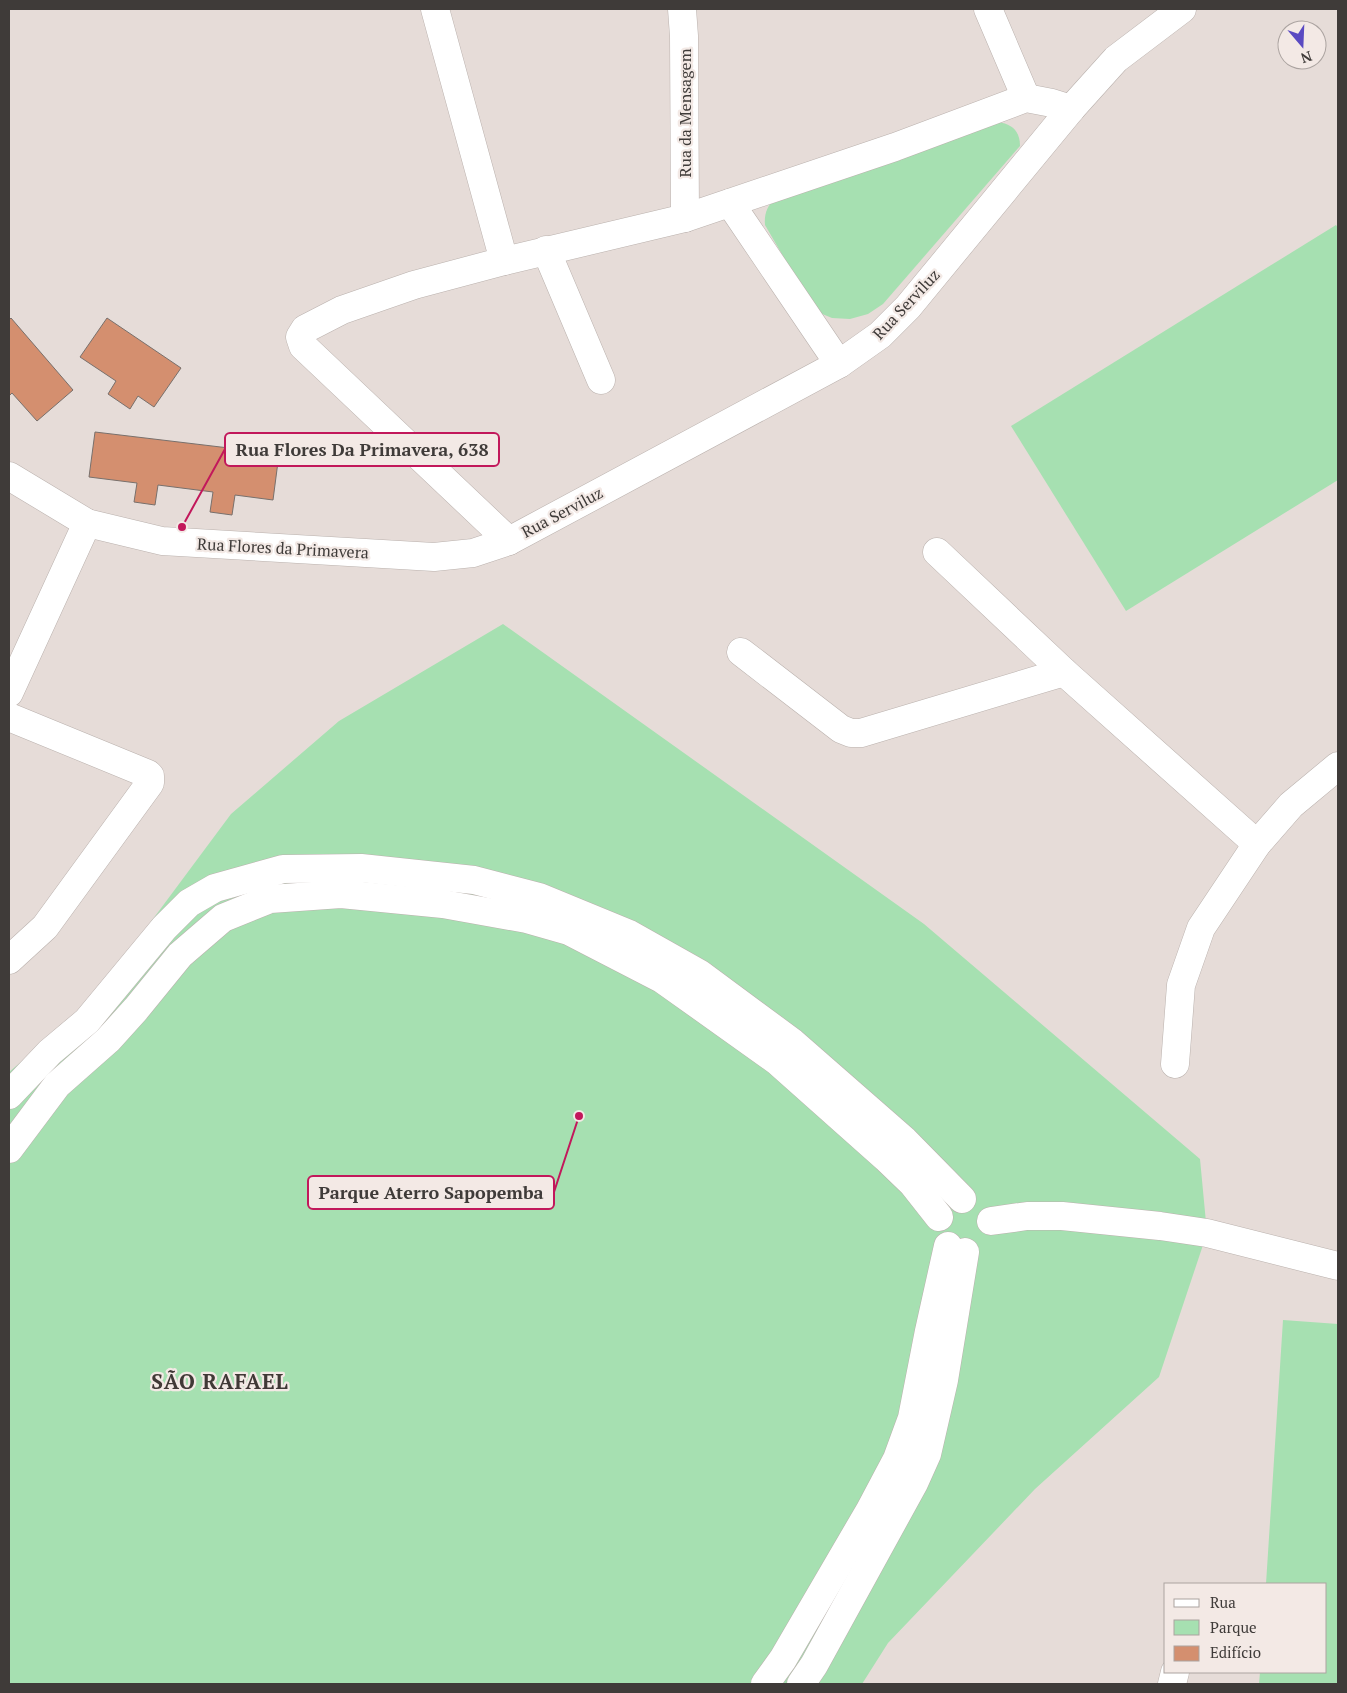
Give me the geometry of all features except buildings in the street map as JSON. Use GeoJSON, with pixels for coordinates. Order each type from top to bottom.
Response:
{"type":"FeatureCollection","features":[{"type":"Feature","properties":{"kind":"street"},"geometry":{"type":"LineString","coordinates":[[435,9],[504,261]]}},
{"type":"Feature","properties":{"kind":"street","name":"Rua da Mensagem"},"geometry":{"type":"LineString","coordinates":[[682,9],[684,36],[685,218]]}},
{"type":"Feature","properties":{"kind":"street"},"geometry":{"type":"LineString","coordinates":[[988,9],[1026,98]]}},
{"type":"Feature","properties":{"kind":"street","name":"Rua Serviluz"},"geometry":{"type":"LineString","coordinates":[[509,541],[839,364],[880,336],[908,306],[1071,109],[1116,59],[1182,9]]}},
{"type":"Feature","properties":{"kind":"street"},"geometry":{"type":"LineString","coordinates":[[509,541],[303,346],[300,337],[305,329],[342,310],[414,285],[546,250],[685,218],[894,147],[1026,98],[1071,109]]}},
{"type":"Feature","properties":{"kind":"street"},"geometry":{"type":"LineString","coordinates":[[730,203],[839,364]]}},
{"type":"Feature","properties":{"kind":"street"},"geometry":{"type":"LineString","coordinates":[[546,250],[601,380]]}},
{"type":"Feature","properties":{"kind":"street","name":"Rua Flores da Primavera"},"geometry":{"type":"LineString","coordinates":[[9,476],[86,523],[162,541],[434,557],[473,553],[509,541]]}},
{"type":"Feature","properties":{"kind":"street"},"geometry":{"type":"LineString","coordinates":[[9,694],[86,523]]}},
{"type":"Feature","properties":{"kind":"street"},"geometry":{"type":"LineString","coordinates":[[937,552],[1064,672],[1256,844]]}},
{"type":"Feature","properties":{"kind":"street"},"geometry":{"type":"LineString","coordinates":[[741,652],[841,729],[851,733],[861,733],[1064,672]]}},
{"type":"Feature","properties":{"kind":"street"},"geometry":{"type":"LineString","coordinates":[[9,717],[148,774],[151,780],[45,927],[9,960]]}},
{"type":"Feature","properties":{"kind":"street"},"geometry":{"type":"LineString","coordinates":[[1175,1064],[1181,985],[1201,928],[1256,844],[1291,806],[1338,766]]}},
{"type":"Feature","properties":{"kind":"street"},"geometry":{"type":"LineString","coordinates":[[9,1095],[50,1052],[87,1021],[164,928],[189,903],[215,888],[283,869],[360,868],[474,880],[539,897],[629,934],[700,974],[792,1042],[904,1140],[962,1199]]}},
{"type":"Feature","properties":{"kind":"street"},"geometry":{"type":"LineString","coordinates":[[9,1149],[57,1085],[108,1040],[180,955],[223,918],[270,899],[341,894],[443,904],[527,919],[570,931],[662,979],[777,1061],[886,1158],[913,1184],[940,1217]]}},
{"type":"Feature","properties":{"kind":"street"},"geometry":{"type":"LineString","coordinates":[[962,1199],[972,1199],[981,1204],[988,1211],[991,1221],[991,1232],[986,1243],[976,1250],[956,1249],[942,1238],[940,1233],[940,1217],[944,1208],[952,1202],[962,1199]]}},
{"type":"Feature","properties":{"kind":"street"},"geometry":{"type":"LineString","coordinates":[[991,1221],[1027,1216],[1062,1216],[1160,1226],[1207,1233],[1338,1266]]}},
{"type":"Feature","properties":{"kind":"street"},"geometry":{"type":"LineString","coordinates":[[765,1684],[783,1659],[851,1543],[897,1458],[912,1418],[929,1331],[956,1249]]}},
{"type":"Feature","properties":{"kind":"street"},"geometry":{"type":"LineString","coordinates":[[801,1684],[814,1665],[910,1492],[927,1454],[944,1380],[956,1249]]}},
{"type":"Feature","properties":{"kind":"green space"},"geometry":{"type":"Polygon","coordinates":[[[998,122],[1007,124],[1017,132],[1020,146],[883,304],[868,314],[850,319],[832,318],[815,311],[765,225],[767,210],[772,202],[775,199],[998,122]]]}},
{"type":"Feature","properties":{"kind":"green space"},"geometry":{"type":"Polygon","coordinates":[[[1336,225],[1338,228],[1338,480],[1126,611],[1011,426],[1336,225]]]}},
{"type":"Feature","properties":{"kind":"green space"},"geometry":{"type":"Polygon","coordinates":[[[503,624],[924,924],[1200,1159],[1207,1233],[1159,1377],[1035,1489],[888,1643],[862,1684],[9,1684],[9,1072],[89,1005],[231,814],[339,721],[503,624]]]}},
{"type":"Feature","properties":{"kind":"green space"},"geometry":{"type":"Polygon","coordinates":[[[1283,1320],[1338,1324],[1338,1684],[1259,1684],[1260,1673],[1327,1673],[1327,1583],[1266,1583],[1283,1320]]]}},
{"type":"Feature","properties":{"kind":"place","name":"Rua Flores Da Primavera, 638"},"geometry":{"type":"Point","coordinates":[182,527]}},
{"type":"Feature","properties":{"kind":"place","name":"Parque Aterro Sapopemba"},"geometry":{"type":"Point","coordinates":[579,1116]}},
{"type":"Feature","properties":{"kind":"district","name":"SÃO RAFAEL"},"geometry":{"type":"Point","coordinates":[220,1381]}}]}
